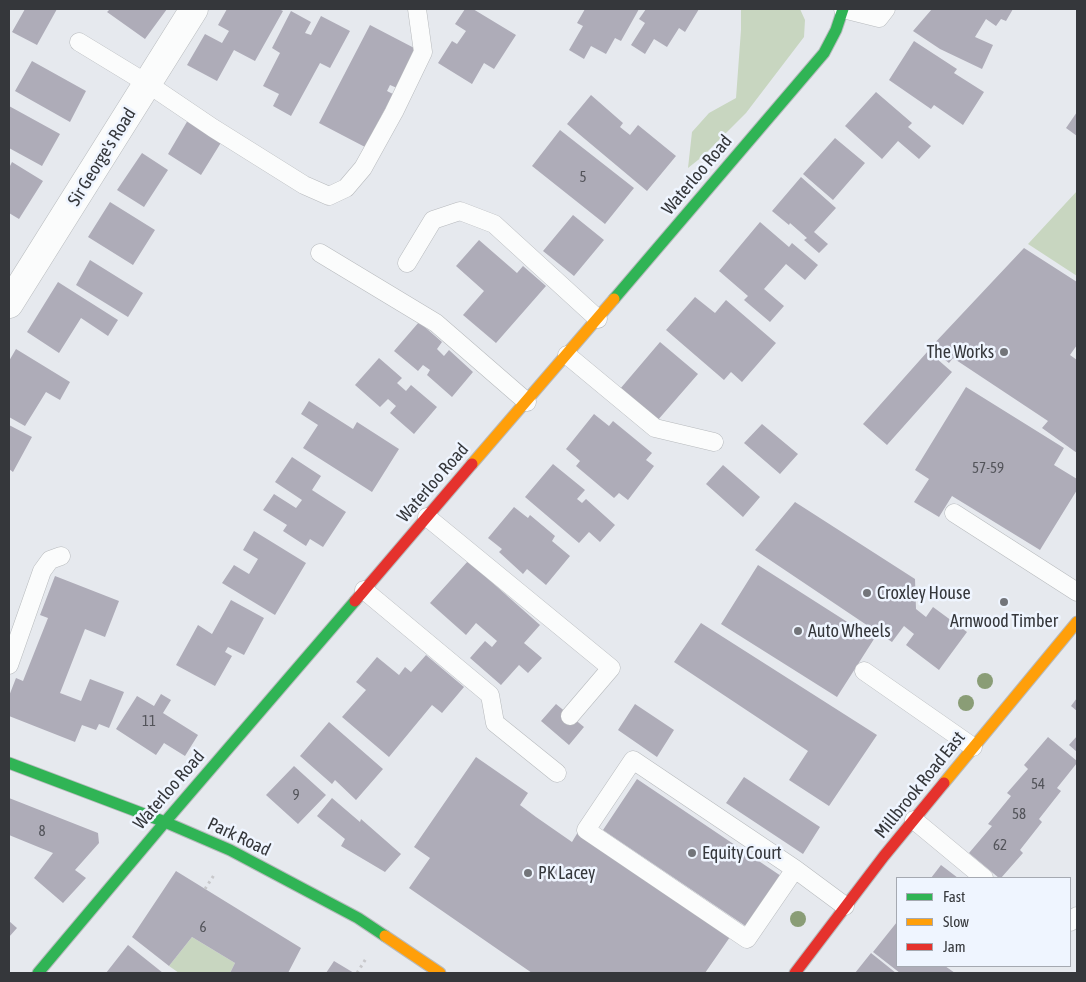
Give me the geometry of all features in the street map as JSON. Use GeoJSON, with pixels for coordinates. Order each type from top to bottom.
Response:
{"type":"FeatureCollection","features":[{"type":"Feature","properties":{"kind":"street","name":"Sir George's Road"},"geometry":{"type":"LineString","coordinates":[[9,304],[194,9]]}},
{"type":"Feature","properties":{"kind":"street","name":"Waterloo Road"},"geometry":{"type":"LineString","coordinates":[[38,973],[164,822],[527,402],[824,53],[836,30],[843,9]]}},
{"type":"Feature","properties":{"kind":"street","name":"Millbrook Road East"},"geometry":{"type":"LineString","coordinates":[[795,973],[845,906],[973,747],[1075,630]]}},
{"type":"Feature","properties":{"kind":"street","name":"Park Road"},"geometry":{"type":"LineString","coordinates":[[9,763],[164,822],[238,855],[358,918],[440,973]]}},
{"type":"Feature","properties":{"kind":"lane"},"geometry":{"type":"LineString","coordinates":[[79,42],[148,84],[304,185],[328,196],[346,188],[363,168],[394,112],[423,52],[417,9]]}},
{"type":"Feature","properties":{"kind":"lane"},"geometry":{"type":"LineString","coordinates":[[843,9],[879,18],[886,9]]}},
{"type":"Feature","properties":{"kind":"lane"},"geometry":{"type":"LineString","coordinates":[[407,263],[433,220],[460,211],[494,224],[598,319]]}},
{"type":"Feature","properties":{"kind":"lane"},"geometry":{"type":"LineString","coordinates":[[320,253],[436,323],[527,402]]}},
{"type":"Feature","properties":{"kind":"lane"},"geometry":{"type":"LineString","coordinates":[[567,355],[655,428],[714,442]]}},
{"type":"Feature","properties":{"kind":"lane"},"geometry":{"type":"LineString","coordinates":[[954,513],[1077,592]]}},
{"type":"Feature","properties":{"kind":"lane"},"geometry":{"type":"LineString","coordinates":[[427,517],[610,668],[570,716]]}},
{"type":"Feature","properties":{"kind":"lane"},"geometry":{"type":"LineString","coordinates":[[9,664],[42,571],[50,560],[61,556]]}},
{"type":"Feature","properties":{"kind":"lane"},"geometry":{"type":"LineString","coordinates":[[364,590],[490,695],[495,723],[557,773]]}},
{"type":"Feature","properties":{"kind":"lane"},"geometry":{"type":"LineString","coordinates":[[864,671],[973,747]]}},
{"type":"Feature","properties":{"kind":"lane"},"geometry":{"type":"LineString","coordinates":[[795,869],[747,939],[586,830],[633,760],[795,869],[845,906]]}},
{"type":"Feature","properties":{"kind":"lane"},"geometry":{"type":"LineString","coordinates":[[914,820],[983,877]]}},
{"type":"Feature","properties":{"kind":"green space"},"geometry":{"type":"Polygon","coordinates":[[[741,9],[800,9],[805,20],[804,37],[746,113],[703,156],[688,168],[692,132],[709,113],[736,98],[741,9]]]}},
{"type":"Feature","properties":{"kind":"green space"},"geometry":{"type":"Polygon","coordinates":[[[1077,191],[1077,276],[1028,244],[1077,191]]]}},
{"type":"Feature","properties":{"kind":"green space"},"geometry":{"type":"Polygon","coordinates":[[[192,937],[235,963],[230,973],[179,973],[169,966],[192,937]]]}},
{"type":"Feature","properties":{"kind":"building"},"geometry":{"type":"Polygon","coordinates":[[[25,9],[57,9],[37,45],[12,32],[25,9]]]}},
{"type":"Feature","properties":{"kind":"building"},"geometry":{"type":"Polygon","coordinates":[[[110,9],[167,9],[145,39],[107,12],[110,9]]]}},
{"type":"Feature","properties":{"kind":"building"},"geometry":{"type":"Polygon","coordinates":[[[227,9],[279,9],[283,11],[255,61],[234,50],[217,81],[187,65],[205,34],[222,43],[229,31],[218,25],[227,9]]]}},
{"type":"Feature","properties":{"kind":"building"},"geometry":{"type":"Polygon","coordinates":[[[465,9],[473,9],[516,35],[494,69],[484,63],[472,84],[438,63],[452,41],[457,44],[466,31],[455,24],[465,9]]]}},
{"type":"Feature","properties":{"kind":"building"},"geometry":{"type":"Polygon","coordinates":[[[585,9],[639,9],[621,41],[615,38],[606,54],[591,46],[584,59],[569,50],[583,26],[577,23],[585,9]]]}},
{"type":"Feature","properties":{"kind":"building"},"geometry":{"type":"Polygon","coordinates":[[[646,9],[699,9],[685,32],[679,28],[667,47],[654,39],[645,54],[631,45],[645,23],[639,19],[646,9]]]}},
{"type":"Feature","properties":{"kind":"building"},"geometry":{"type":"Polygon","coordinates":[[[932,9],[1013,9],[1006,21],[1001,19],[996,26],[986,19],[975,37],[993,45],[982,69],[940,49],[913,31],[932,9]]]}},
{"type":"Feature","properties":{"kind":"building"},"geometry":{"type":"Polygon","coordinates":[[[291,11],[311,22],[305,33],[311,35],[321,16],[350,31],[330,68],[320,63],[291,116],[273,106],[279,94],[263,86],[280,53],[272,48],[291,11]]]}},
{"type":"Feature","properties":{"kind":"building"},"geometry":{"type":"Polygon","coordinates":[[[370,25],[418,50],[397,88],[390,85],[387,91],[393,94],[365,147],[319,123],[370,25]]]}},
{"type":"Feature","properties":{"kind":"building"},"geometry":{"type":"Polygon","coordinates":[[[914,41],[957,69],[954,73],[984,92],[963,125],[934,105],[931,109],[889,80],[914,41]]]}},
{"type":"Feature","properties":{"kind":"building"},"geometry":{"type":"Polygon","coordinates":[[[32,61],[86,91],[70,122],[15,91],[32,61]]]}},
{"type":"Feature","properties":{"kind":"building"},"geometry":{"type":"Polygon","coordinates":[[[876,92],[912,123],[908,127],[931,146],[919,159],[898,141],[882,159],[845,126],[876,92]]]}},
{"type":"Feature","properties":{"kind":"building"},"geometry":{"type":"Polygon","coordinates":[[[591,95],[623,123],[620,127],[630,135],[638,125],[676,156],[647,191],[567,124],[591,95]]]}},
{"type":"Feature","properties":{"kind":"building"},"geometry":{"type":"Polygon","coordinates":[[[9,106],[60,134],[42,166],[9,148],[9,106]]]}},
{"type":"Feature","properties":{"kind":"building"},"geometry":{"type":"Polygon","coordinates":[[[1077,112],[1077,136],[1066,128],[1077,112]]]}},
{"type":"Feature","properties":{"kind":"building"},"geometry":{"type":"Polygon","coordinates":[[[188,120],[222,141],[201,175],[168,154],[188,120]]]}},
{"type":"Feature","properties":{"kind":"building"},"geometry":{"type":"Polygon","coordinates":[[[560,130],[634,188],[605,224],[532,166],[560,130]]]}},
{"type":"Feature","properties":{"kind":"building"},"geometry":{"type":"Polygon","coordinates":[[[835,138],[865,163],[833,200],[803,174],[835,138]]]}},
{"type":"Feature","properties":{"kind":"building"},"geometry":{"type":"Polygon","coordinates":[[[142,153],[168,170],[144,207],[117,190],[142,153]]]}},
{"type":"Feature","properties":{"kind":"building"},"geometry":{"type":"Polygon","coordinates":[[[12,162],[43,181],[19,219],[9,213],[9,168],[12,162]]]}},
{"type":"Feature","properties":{"kind":"building"},"geometry":{"type":"Polygon","coordinates":[[[801,177],[836,208],[814,232],[828,244],[819,253],[804,240],[807,238],[772,211],[801,177]]]}},
{"type":"Feature","properties":{"kind":"building"},"geometry":{"type":"Polygon","coordinates":[[[110,202],[155,230],[133,265],[88,237],[110,202]]]}},
{"type":"Feature","properties":{"kind":"building"},"geometry":{"type":"Polygon","coordinates":[[[573,215],[604,240],[574,276],[543,251],[573,215]]]}},
{"type":"Feature","properties":{"kind":"building"},"geometry":{"type":"Polygon","coordinates":[[[760,222],[789,247],[792,243],[818,265],[805,280],[786,264],[764,289],[784,306],[770,322],[744,300],[748,296],[719,271],[760,222]]]}},
{"type":"Feature","properties":{"kind":"building"},"geometry":{"type":"Polygon","coordinates":[[[479,240],[517,273],[523,266],[546,286],[496,343],[463,315],[484,291],[456,266],[479,240]]]}},
{"type":"Feature","properties":{"kind":"building","name":"The Works"},"geometry":{"type":"Polygon","coordinates":[[[1024,248],[1077,282],[1077,345],[1070,355],[1077,360],[1077,453],[1042,428],[1048,421],[953,358],[949,363],[930,348],[1024,248]]]}},
{"type":"Feature","properties":{"kind":"building"},"geometry":{"type":"Polygon","coordinates":[[[90,260],[143,293],[128,317],[76,285],[90,260]]]}},
{"type":"Feature","properties":{"kind":"building"},"geometry":{"type":"Polygon","coordinates":[[[58,282],[118,320],[108,336],[81,318],[59,353],[27,332],[58,282]]]}},
{"type":"Feature","properties":{"kind":"building"},"geometry":{"type":"Polygon","coordinates":[[[695,297],[715,313],[726,300],[776,343],[742,382],[731,372],[724,380],[666,330],[695,297]]]}},
{"type":"Feature","properties":{"kind":"building"},"geometry":{"type":"Polygon","coordinates":[[[419,322],[442,342],[437,349],[444,356],[449,350],[473,372],[452,397],[427,375],[430,370],[423,365],[418,371],[394,351],[419,322]]]}},
{"type":"Feature","properties":{"kind":"building"},"geometry":{"type":"Polygon","coordinates":[[[660,342],[698,374],[657,421],[620,389],[660,342]]]}},
{"type":"Feature","properties":{"kind":"building"},"geometry":{"type":"Polygon","coordinates":[[[16,349],[70,382],[60,400],[46,392],[25,426],[9,417],[9,361],[16,349]]]}},
{"type":"Feature","properties":{"kind":"building"},"geometry":{"type":"Polygon","coordinates":[[[928,351],[952,372],[887,445],[863,424],[928,351]]]}},
{"type":"Feature","properties":{"kind":"building"},"geometry":{"type":"Polygon","coordinates":[[[379,358],[402,378],[397,383],[406,391],[411,385],[437,407],[414,434],[390,413],[396,406],[388,399],[380,407],[355,385],[379,358]]]}},
{"type":"Feature","properties":{"kind":"building"},"geometry":{"type":"Polygon","coordinates":[[[966,387],[1064,448],[1054,465],[1077,479],[1077,490],[1040,550],[952,496],[939,517],[914,502],[929,479],[915,470],[966,387]]]}},
{"type":"Feature","properties":{"kind":"building"},"geometry":{"type":"Polygon","coordinates":[[[309,401],[353,429],[357,422],[399,449],[372,492],[303,448],[318,425],[301,414],[309,401]]]}},
{"type":"Feature","properties":{"kind":"building"},"geometry":{"type":"Polygon","coordinates":[[[594,414],[609,426],[613,421],[652,453],[646,460],[654,466],[628,500],[619,493],[614,498],[576,466],[580,461],[566,449],[594,414]]]}},
{"type":"Feature","properties":{"kind":"building"},"geometry":{"type":"Polygon","coordinates":[[[762,424],[798,454],[780,474],[744,443],[762,424]]]}},
{"type":"Feature","properties":{"kind":"building"},"geometry":{"type":"Polygon","coordinates":[[[9,425],[32,437],[13,472],[9,469],[9,425]]]}},
{"type":"Feature","properties":{"kind":"building"},"geometry":{"type":"Polygon","coordinates":[[[292,457],[321,476],[312,490],[346,512],[323,547],[310,539],[306,546],[283,531],[287,525],[263,510],[274,494],[296,508],[302,500],[275,482],[292,457]]]}},
{"type":"Feature","properties":{"kind":"building"},"geometry":{"type":"Polygon","coordinates":[[[553,464],[585,490],[577,499],[582,503],[586,499],[615,525],[600,542],[589,532],[579,543],[525,497],[553,464]]]}},
{"type":"Feature","properties":{"kind":"building"},"geometry":{"type":"Polygon","coordinates":[[[723,465],[760,497],[743,517],[706,484],[723,465]]]}},
{"type":"Feature","properties":{"kind":"building","name":"Croxley House"},"geometry":{"type":"Polygon","coordinates":[[[795,502],[915,579],[916,609],[926,617],[933,607],[967,632],[939,670],[906,645],[914,634],[904,626],[892,642],[755,550],[795,502]]]}},
{"type":"Feature","properties":{"kind":"building"},"geometry":{"type":"Polygon","coordinates":[[[514,507],[528,518],[530,515],[555,536],[552,541],[570,556],[546,585],[527,569],[523,574],[499,552],[502,549],[488,538],[514,507]]]}},
{"type":"Feature","properties":{"kind":"building"},"geometry":{"type":"Polygon","coordinates":[[[254,531],[306,563],[275,615],[222,583],[234,565],[249,574],[258,559],[243,550],[254,531]]]}},
{"type":"Feature","properties":{"kind":"building"},"geometry":{"type":"Polygon","coordinates":[[[468,561],[540,625],[524,643],[542,658],[528,673],[519,665],[501,685],[470,658],[485,641],[492,647],[497,641],[476,623],[466,635],[430,603],[468,561]]]}},
{"type":"Feature","properties":{"kind":"building","name":"Auto Wheels"},"geometry":{"type":"Polygon","coordinates":[[[758,565],[874,639],[837,697],[721,624],[758,565]]]}},
{"type":"Feature","properties":{"kind":"building"},"geometry":{"type":"Polygon","coordinates":[[[55,576],[119,601],[105,637],[85,629],[60,693],[81,701],[90,679],[124,692],[109,728],[99,724],[96,730],[82,725],[75,742],[9,716],[9,696],[16,678],[23,681],[48,618],[40,615],[55,576]]]}},
{"type":"Feature","properties":{"kind":"building"},"geometry":{"type":"Polygon","coordinates":[[[231,600],[264,618],[244,655],[228,647],[225,652],[232,656],[215,686],[176,665],[198,625],[212,634],[231,600]]]}},
{"type":"Feature","properties":{"kind":"building"},"geometry":{"type":"Polygon","coordinates":[[[701,623],[877,735],[829,806],[789,780],[808,751],[674,662],[701,623]]]}},
{"type":"Feature","properties":{"kind":"building"},"geometry":{"type":"Polygon","coordinates":[[[426,655],[464,687],[442,713],[432,705],[389,757],[342,717],[366,690],[356,682],[377,657],[399,675],[405,667],[411,672],[426,655]]]}},
{"type":"Feature","properties":{"kind":"building"},"geometry":{"type":"Polygon","coordinates":[[[161,694],[171,700],[163,713],[198,735],[185,756],[164,743],[156,755],[116,729],[137,696],[154,706],[161,694]]]}},
{"type":"Feature","properties":{"kind":"building"},"geometry":{"type":"Polygon","coordinates":[[[1077,698],[1077,711],[1071,706],[1077,698]]]}},
{"type":"Feature","properties":{"kind":"building"},"geometry":{"type":"Polygon","coordinates":[[[556,704],[584,727],[569,745],[541,721],[556,704]]]}},
{"type":"Feature","properties":{"kind":"building"},"geometry":{"type":"Polygon","coordinates":[[[635,704],[674,730],[657,757],[618,730],[635,704]]]}},
{"type":"Feature","properties":{"kind":"building"},"geometry":{"type":"Polygon","coordinates":[[[329,722],[383,769],[356,800],[335,780],[332,784],[300,756],[329,722]]]}},
{"type":"Feature","properties":{"kind":"building"},"geometry":{"type":"Polygon","coordinates":[[[1077,736],[1077,752],[1069,745],[1077,736]]]}},
{"type":"Feature","properties":{"kind":"building"},"geometry":{"type":"Polygon","coordinates":[[[1048,737],[1077,761],[1057,788],[1061,791],[1039,819],[1042,822],[1020,850],[1023,853],[1002,877],[998,877],[969,853],[992,826],[988,824],[1011,796],[1007,793],[1028,769],[1024,765],[1048,737]]]}},
{"type":"Feature","properties":{"kind":"building","name":"PK Lacey"},"geometry":{"type":"Polygon","coordinates":[[[476,757],[528,793],[520,805],[536,817],[572,842],[578,832],[730,937],[705,973],[532,973],[409,888],[430,858],[414,847],[476,757]]]}},
{"type":"Feature","properties":{"kind":"building"},"geometry":{"type":"Polygon","coordinates":[[[294,766],[326,795],[298,824],[266,795],[294,766]]]}},
{"type":"Feature","properties":{"kind":"building"},"geometry":{"type":"Polygon","coordinates":[[[744,777],[820,827],[803,854],[726,803],[744,777]]]}},
{"type":"Feature","properties":{"kind":"building","name":"Equity Court"},"geometry":{"type":"Polygon","coordinates":[[[637,779],[781,876],[747,927],[603,830],[637,779]]]}},
{"type":"Feature","properties":{"kind":"building"},"geometry":{"type":"Polygon","coordinates":[[[9,798],[98,833],[99,843],[75,870],[86,878],[63,903],[34,878],[53,853],[9,835],[9,798]]]}},
{"type":"Feature","properties":{"kind":"building"},"geometry":{"type":"Polygon","coordinates":[[[332,798],[360,822],[361,819],[401,854],[385,872],[341,846],[345,839],[317,816],[332,798]]]}},
{"type":"Feature","properties":{"kind":"building"},"geometry":{"type":"Polygon","coordinates":[[[941,865],[957,877],[932,877],[941,865]]]}},
{"type":"Feature","properties":{"kind":"building"},"geometry":{"type":"Polygon","coordinates":[[[176,871],[301,948],[288,973],[230,973],[235,963],[192,937],[169,966],[132,937],[176,871]]]}},
{"type":"Feature","properties":{"kind":"building"},"geometry":{"type":"Polygon","coordinates":[[[9,921],[17,928],[9,937],[9,921]]]}},
{"type":"Feature","properties":{"kind":"building"},"geometry":{"type":"Polygon","coordinates":[[[896,923],[896,967],[946,967],[955,973],[900,973],[873,952],[896,923]]]}},
{"type":"Feature","properties":{"kind":"building"},"geometry":{"type":"Polygon","coordinates":[[[128,945],[163,973],[106,973],[128,945]]]}},
{"type":"Feature","properties":{"kind":"building"},"geometry":{"type":"Polygon","coordinates":[[[871,953],[896,973],[855,973],[871,953]]]}},
{"type":"Feature","properties":{"kind":"building"},"geometry":{"type":"Polygon","coordinates":[[[334,961],[354,973],[326,973],[334,961]]]}},
{"type":"Feature","properties":{"kind":"traffic: fast"},"geometry":{"type":"LineString","coordinates":[[614,299],[824,53],[836,30],[843,9]]}},
{"type":"Feature","properties":{"kind":"traffic: fast"},"geometry":{"type":"LineString","coordinates":[[38,973],[355,601]]}},
{"type":"Feature","properties":{"kind":"traffic: fast"},"geometry":{"type":"LineString","coordinates":[[9,763],[165,822],[230,850],[358,918],[385,936]]}},
{"type":"Feature","properties":{"kind":"traffic: slow"},"geometry":{"type":"LineString","coordinates":[[472,464],[614,299]]}},
{"type":"Feature","properties":{"kind":"traffic: slow"},"geometry":{"type":"LineString","coordinates":[[944,783],[1077,622]]}},
{"type":"Feature","properties":{"kind":"traffic: slow"},"geometry":{"type":"LineString","coordinates":[[385,936],[440,973]]}},
{"type":"Feature","properties":{"kind":"traffic: jam"},"geometry":{"type":"LineString","coordinates":[[355,601],[472,464]]}},
{"type":"Feature","properties":{"kind":"traffic: jam"},"geometry":{"type":"LineString","coordinates":[[795,973],[884,856],[944,783]]}},
{"type":"Feature","properties":{"kind":"place","name":"The Works"},"geometry":{"type":"Point","coordinates":[1004,352]}},
{"type":"Feature","properties":{"kind":"place","name":"Croxley House"},"geometry":{"type":"Point","coordinates":[867,593]}},
{"type":"Feature","properties":{"kind":"place","name":"Arnwood Timber"},"geometry":{"type":"Point","coordinates":[1004,602]}},
{"type":"Feature","properties":{"kind":"place","name":"Auto Wheels"},"geometry":{"type":"Point","coordinates":[798,631]}},
{"type":"Feature","properties":{"kind":"place","name":"Equity Court"},"geometry":{"type":"Point","coordinates":[692,853]}},
{"type":"Feature","properties":{"kind":"place","name":"PK Lacey"},"geometry":{"type":"Point","coordinates":[528,873]}}]}
